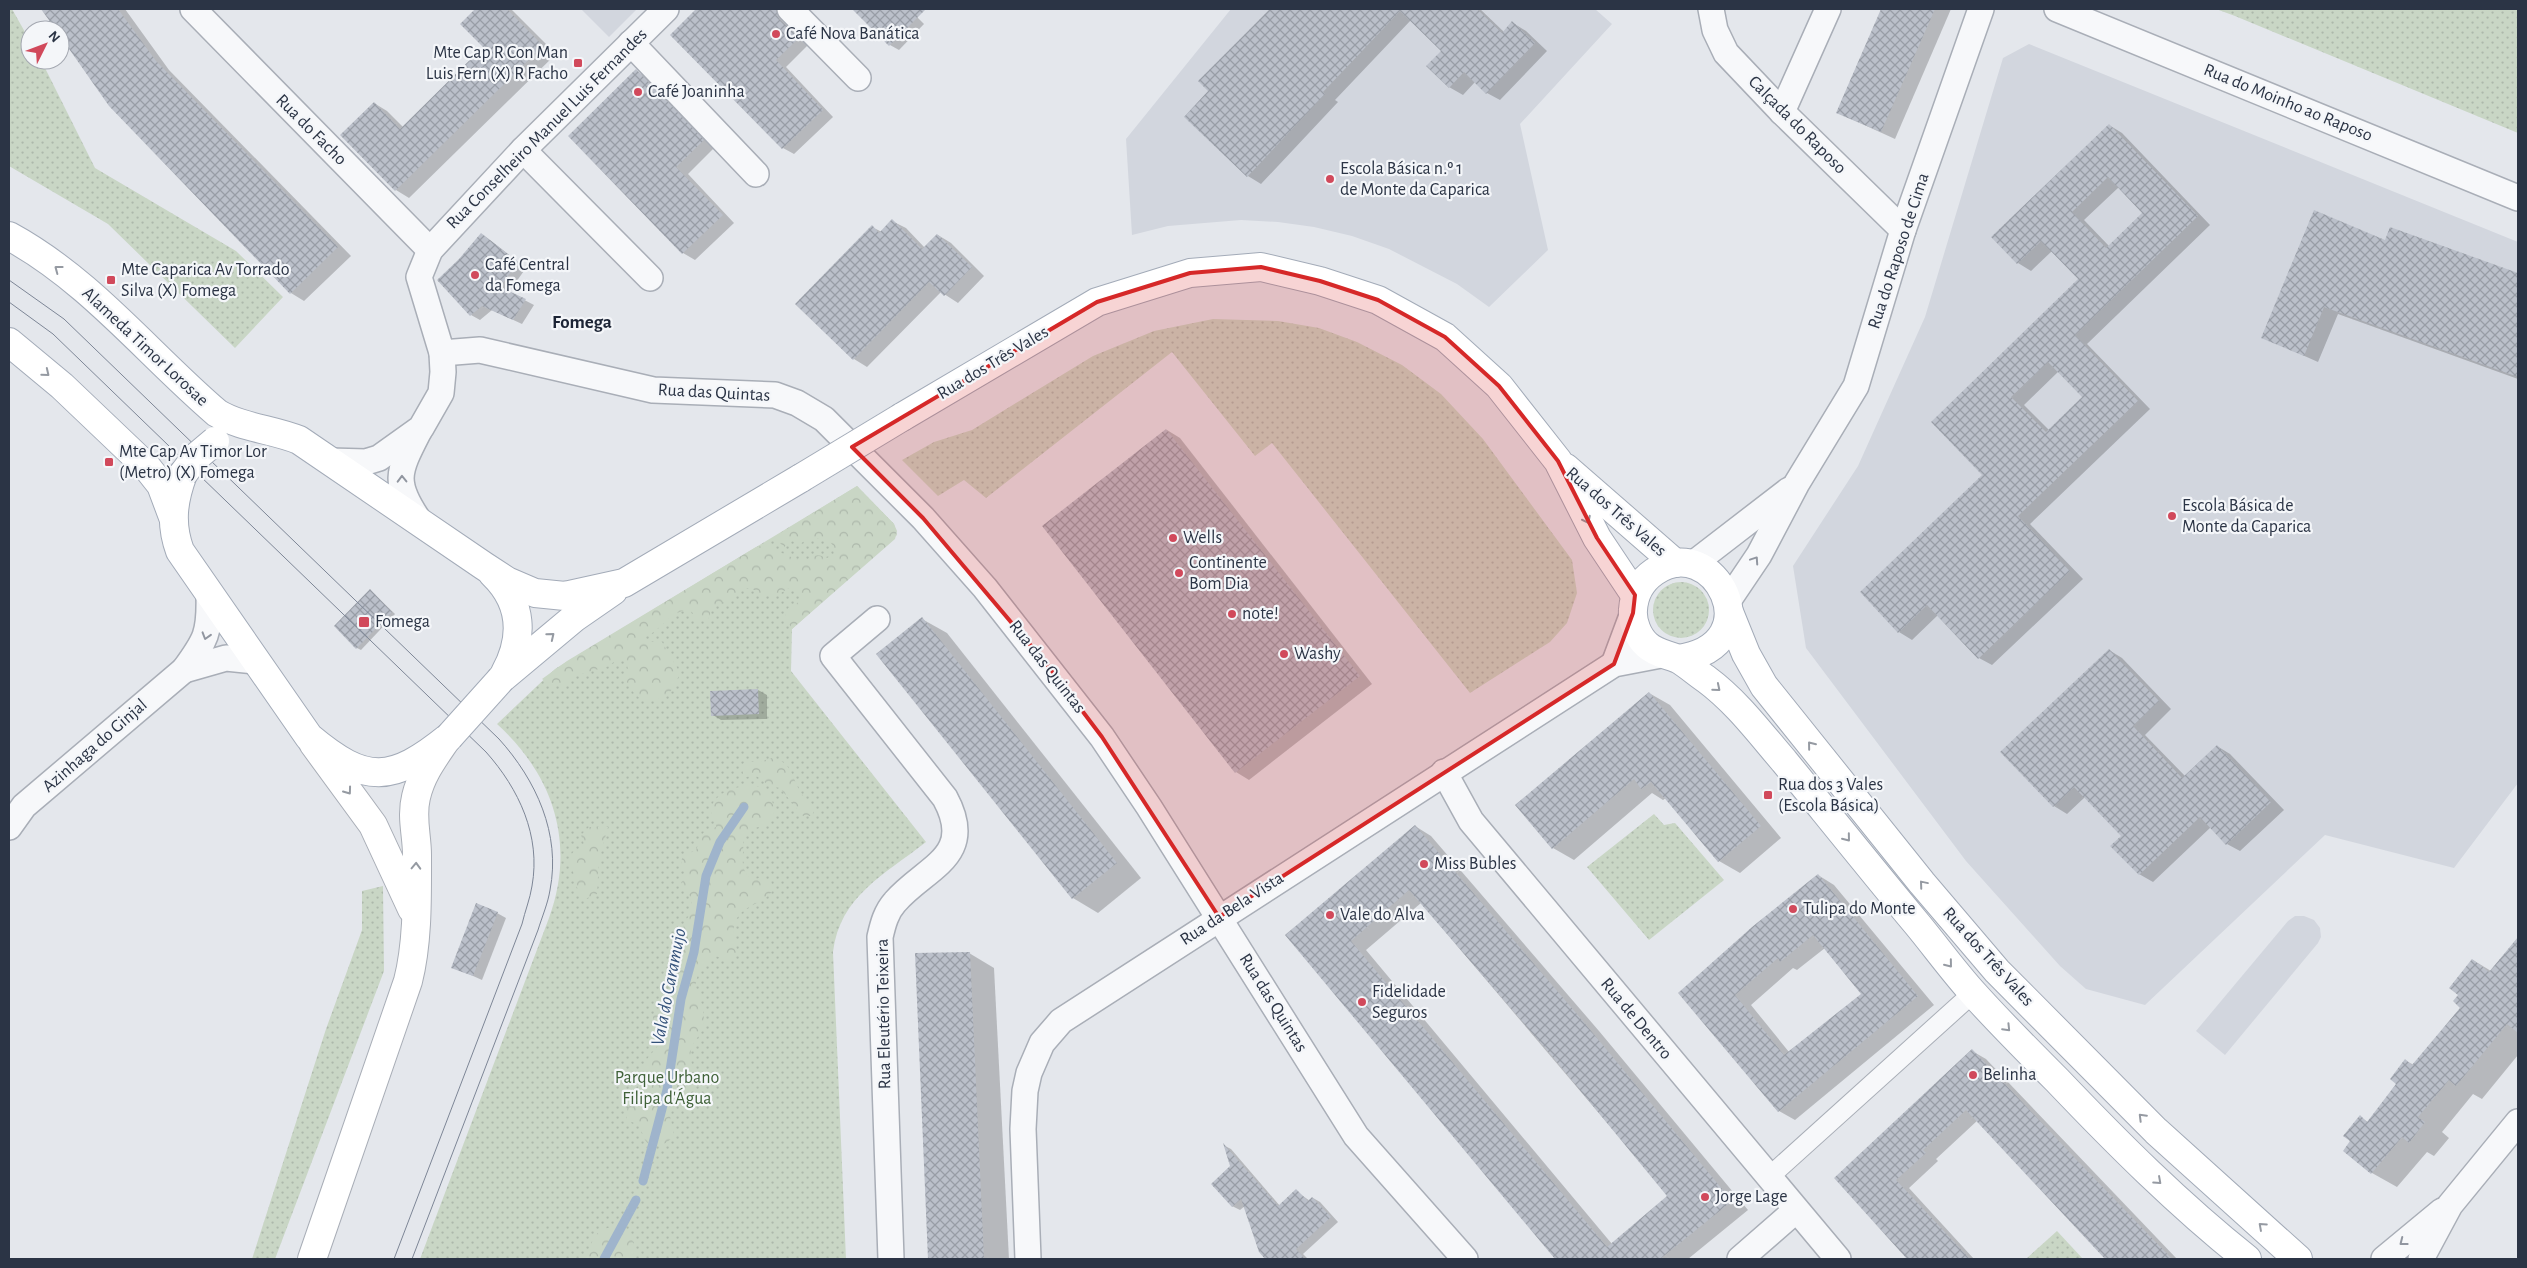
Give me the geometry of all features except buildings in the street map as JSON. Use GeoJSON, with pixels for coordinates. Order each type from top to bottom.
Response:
{"type":"FeatureCollection","features":[{"type":"Feature","properties":{"kind":"main road","name":"Alameda Timor Lorosae"},"geometry":{"type":"LineString","coordinates":[[9,236],[58,269],[119,319],[217,413],[232,422],[279,432],[299,440],[330,461]]}},
{"type":"Feature","properties":{"kind":"main road","name":"Rua dos Três Vales"},"geometry":{"type":"LineString","coordinates":[[330,461],[507,581],[535,593],[565,596],[624,583],[1097,302],[1190,273],[1261,267],[1320,280],[1378,300],[1445,337],[1499,386],[1558,461],[1597,538],[1634,604],[1637,630],[1646,645],[1670,657],[1737,705],[1973,993],[2126,1152],[2247,1259]]}},
{"type":"Feature","properties":{"kind":"main road"},"geometry":{"type":"LineString","coordinates":[[9,342],[62,386],[146,466],[161,485],[173,518]]}},
{"type":"Feature","properties":{"kind":"main road"},"geometry":{"type":"LineString","coordinates":[[262,429],[234,434],[215,441],[196,457],[183,474],[176,494],[173,518],[175,537],[180,551],[209,596],[373,825],[415,914]]}},
{"type":"Feature","properties":{"kind":"main road","name":"Rua dos Três Vales"},"geometry":{"type":"LineString","coordinates":[[1558,461],[1684,564],[1708,572],[1721,584],[1746,654],[1764,686],[1922,883],[1997,971],[2156,1131],[2298,1259]]}},
{"type":"Feature","properties":{"kind":"main road","name":"Rua dos Três Vales"},"geometry":{"type":"LineString","coordinates":[[1634,604],[1644,580],[1658,569],[1684,564]]}},
{"type":"Feature","properties":{"kind":"main road"},"geometry":{"type":"LineString","coordinates":[[484,566],[500,581],[512,599],[517,614],[518,635],[514,657],[501,680]]}},
{"type":"Feature","properties":{"kind":"main road"},"geometry":{"type":"LineString","coordinates":[[312,1259],[414,959],[417,854],[413,813],[415,798],[428,765],[449,737],[501,680],[574,618],[624,583]]}},
{"type":"Feature","properties":{"kind":"main road"},"geometry":{"type":"LineString","coordinates":[[1670,657],[1697,657],[1714,647],[1725,631],[1728,606]]}},
{"type":"Feature","properties":{"kind":"main road"},"geometry":{"type":"LineString","coordinates":[[309,737],[334,758],[352,768],[367,772],[386,772],[408,766],[449,737]]}},
{"type":"Feature","properties":{"kind":"street","name":"Rua Conselheiro Manuel Luis Fernandes"},"geometry":{"type":"LineString","coordinates":[[430,250],[523,150],[666,9]]}},
{"type":"Feature","properties":{"kind":"street"},"geometry":{"type":"LineString","coordinates":[[790,9],[858,78]]}},
{"type":"Feature","properties":{"kind":"street","name":"Calçada do Raposo"},"geometry":{"type":"LineString","coordinates":[[1711,9],[1715,30],[1726,53],[1782,112],[1903,230]]}},
{"type":"Feature","properties":{"kind":"street"},"geometry":{"type":"LineString","coordinates":[[1782,112],[1828,9]]}},
{"type":"Feature","properties":{"kind":"street","name":"Rua do Raposo de Cima"},"geometry":{"type":"LineString","coordinates":[[1728,606],[1759,555],[1797,483],[1856,386],[1903,230],[1981,9]]}},
{"type":"Feature","properties":{"kind":"street","name":"Rua do Moinho ao Raposo"},"geometry":{"type":"LineString","coordinates":[[2057,9],[2518,198]]}},
{"type":"Feature","properties":{"kind":"street","name":"Rua do Facho"},"geometry":{"type":"LineString","coordinates":[[197,10],[430,250]]}},
{"type":"Feature","properties":{"kind":"street"},"geometry":{"type":"LineString","coordinates":[[631,44],[756,174]]}},
{"type":"Feature","properties":{"kind":"street"},"geometry":{"type":"LineString","coordinates":[[523,150],[650,278]]}},
{"type":"Feature","properties":{"kind":"street"},"geometry":{"type":"LineString","coordinates":[[420,522],[404,500],[400,481],[402,466],[420,428],[441,394],[442,352],[419,277],[430,250]]}},
{"type":"Feature","properties":{"kind":"street","name":"Rua das Quintas"},"geometry":{"type":"LineString","coordinates":[[442,352],[480,350],[653,390],[775,396],[797,403],[824,419],[923,518],[1043,660],[1102,737],[1219,917],[1356,1136],[1465,1259]]}},
{"type":"Feature","properties":{"kind":"street"},"geometry":{"type":"LineString","coordinates":[[330,461],[366,462],[379,458],[420,428]]}},
{"type":"Feature","properties":{"kind":"street","name":"Rua do Raposo de Cima"},"geometry":{"type":"LineString","coordinates":[[1684,564],[1741,529],[1797,483]]}},
{"type":"Feature","properties":{"kind":"street","name":"Azinhaga do Ginjal"},"geometry":{"type":"LineString","coordinates":[[9,827],[24,806],[184,670],[204,643],[210,622],[209,596]]}},
{"type":"Feature","properties":{"kind":"street"},"geometry":{"type":"LineString","coordinates":[[1614,664],[1634,604]]}},
{"type":"Feature","properties":{"kind":"street","name":"Rua Eleutério Teixeira"},"geometry":{"type":"LineString","coordinates":[[877,619],[833,656],[945,798],[954,814],[954,833],[950,850],[939,866],[912,886],[892,906],[883,922],[880,937],[891,1259]]}},
{"type":"Feature","properties":{"kind":"street","name":"Rua da Bela Vista"},"geometry":{"type":"LineString","coordinates":[[1028,1259],[1024,1128],[1025,1091],[1029,1073],[1042,1043],[1061,1021],[1219,917],[1614,664],[1670,657]]}},
{"type":"Feature","properties":{"kind":"street","name":"Azinhaga do Ginjal"},"geometry":{"type":"LineString","coordinates":[[184,670],[226,658],[255,662]]}},
{"type":"Feature","properties":{"kind":"street","name":"Rua de Dentro"},"geometry":{"type":"LineString","coordinates":[[1444,772],[1470,822],[1795,1211],[1838,1259]]}},
{"type":"Feature","properties":{"kind":"street"},"geometry":{"type":"LineString","coordinates":[[1768,1178],[1973,993]]}},
{"type":"Feature","properties":{"kind":"street"},"geometry":{"type":"LineString","coordinates":[[2421,1259],[2450,1205],[2518,1122]]}},
{"type":"Feature","properties":{"kind":"street"},"geometry":{"type":"LineString","coordinates":[[2384,1259],[2450,1205]]}},
{"type":"Feature","properties":{"kind":"street"},"geometry":{"type":"LineString","coordinates":[[1740,1259],[1795,1211]]}},
{"type":"Feature","properties":{"kind":"highlighted area"},"geometry":{"type":"Polygon","coordinates":[[[1261,267],[1320,281],[1378,300],[1445,337],[1499,386],[1558,461],[1597,538],[1635,595],[1633,613],[1614,664],[1219,917],[1102,737],[1049,667],[923,518],[852,447],[1097,302],[1190,273],[1261,267]]]}},
{"type":"Feature","properties":{"kind":"shaded area"},"geometry":{"type":"Polygon","coordinates":[[[581,9],[637,9],[609,37],[581,9]]]}},
{"type":"Feature","properties":{"kind":"shaded area","name":"Escola Básica n.º 1 de Monte da Caparica"},"geometry":{"type":"Polygon","coordinates":[[[1231,9],[1595,9],[1612,24],[1520,124],[1548,250],[1489,307],[1457,284],[1389,249],[1352,236],[1314,227],[1278,222],[1241,220],[1168,226],[1132,235],[1126,139],[1231,9]]]}},
{"type":"Feature","properties":{"kind":"shaded area","name":"Escola Básica de Monte da Caparica"},"geometry":{"type":"Polygon","coordinates":[[[2029,44],[2518,242],[2518,783],[2454,868],[2325,835],[2145,1005],[2086,989],[2060,966],[1966,861],[1806,648],[1793,566],[1858,466],[1925,317],[2003,58],[2029,44]]]}},
{"type":"Feature","properties":{"kind":"shaded area"},"geometry":{"type":"Polygon","coordinates":[[[2295,916],[2304,916],[2314,920],[2320,928],[2321,937],[2318,943],[2225,1055],[2196,1031],[2288,921],[2295,916]]]}},
{"type":"Feature","properties":{"kind":"green space"},"geometry":{"type":"Polygon","coordinates":[[[9,9],[12,9],[20,23],[20,70],[46,70],[95,168],[236,251],[283,297],[235,348],[108,224],[9,166],[9,9]]]}},
{"type":"Feature","properties":{"kind":"green space"},"geometry":{"type":"Polygon","coordinates":[[[2216,9],[2518,9],[2518,133],[2235,16],[2216,9]]]}},
{"type":"Feature","properties":{"kind":"green space"},"geometry":{"type":"Polygon","coordinates":[[[1213,319],[1278,321],[1319,328],[1357,342],[1402,365],[1441,394],[1483,439],[1572,560],[1577,593],[1567,623],[1550,642],[1470,693],[1272,443],[1255,456],[1172,352],[986,498],[964,480],[938,496],[902,460],[934,442],[972,430],[1093,356],[1154,331],[1213,319]]]}},
{"type":"Feature","properties":{"kind":"green space","name":"Parque Urbano Filipa d'Água"},"geometry":{"type":"Polygon","coordinates":[[[857,486],[894,524],[897,535],[792,629],[791,671],[926,842],[866,888],[854,901],[837,933],[833,952],[846,1259],[420,1259],[549,918],[557,891],[560,864],[559,838],[554,813],[546,789],[533,766],[517,744],[497,724],[555,669],[857,486]]]}},
{"type":"Feature","properties":{"kind":"green space"},"geometry":{"type":"Polygon","coordinates":[[[857,486],[894,524],[897,531],[895,539],[792,629],[785,617],[788,608],[799,602],[799,592],[789,588],[776,596],[760,596],[753,589],[744,588],[728,601],[710,607],[710,615],[707,622],[697,620],[690,609],[670,617],[645,637],[647,642],[662,642],[680,673],[674,687],[665,698],[643,701],[634,693],[624,678],[628,669],[626,661],[616,660],[609,666],[575,676],[565,684],[551,685],[542,679],[567,661],[756,547],[770,545],[786,555],[805,561],[816,555],[827,558],[834,554],[832,544],[825,538],[806,540],[800,544],[792,541],[784,547],[774,537],[857,486]]]}},
{"type":"Feature","properties":{"kind":"green space"},"geometry":{"type":"Polygon","coordinates":[[[1681,582],[1692,584],[1701,590],[1707,599],[1709,610],[1707,621],[1701,630],[1692,636],[1681,638],[1670,636],[1661,630],[1655,621],[1653,610],[1655,599],[1661,590],[1670,584],[1681,582]]]}},
{"type":"Feature","properties":{"kind":"green space"},"geometry":{"type":"Polygon","coordinates":[[[772,758],[779,760],[788,767],[801,793],[815,808],[812,816],[803,816],[780,788],[770,786],[755,775],[746,777],[743,774],[742,765],[745,762],[759,762],[772,758]]]}},
{"type":"Feature","properties":{"kind":"green space"},"geometry":{"type":"Polygon","coordinates":[[[753,785],[767,793],[773,803],[774,814],[773,820],[753,829],[743,837],[743,866],[748,876],[753,880],[762,877],[771,881],[773,890],[769,895],[745,909],[736,919],[734,930],[737,955],[729,960],[712,955],[698,976],[696,989],[703,1010],[704,1026],[691,1050],[692,1085],[687,1094],[673,1107],[670,1116],[674,1135],[664,1144],[652,1146],[645,1140],[639,1125],[627,1120],[627,1112],[629,1107],[639,1098],[638,1085],[645,1073],[647,1059],[661,1042],[653,1026],[653,1016],[664,1002],[664,998],[672,986],[678,959],[686,948],[688,937],[683,925],[690,914],[692,905],[690,896],[681,885],[686,873],[681,864],[682,858],[696,850],[703,833],[716,827],[716,822],[710,810],[717,798],[727,791],[753,785]]]}},
{"type":"Feature","properties":{"kind":"green space"},"geometry":{"type":"Polygon","coordinates":[[[1654,814],[1664,825],[1675,823],[1724,880],[1649,940],[1587,867],[1654,814]]]}},
{"type":"Feature","properties":{"kind":"green space"},"geometry":{"type":"Polygon","coordinates":[[[589,827],[608,827],[599,860],[597,894],[585,899],[579,895],[570,858],[574,851],[582,849],[584,844],[581,835],[589,827]]]}},
{"type":"Feature","properties":{"kind":"green space"},"geometry":{"type":"Polygon","coordinates":[[[383,886],[384,971],[275,1259],[252,1259],[326,1029],[362,930],[362,891],[383,886]]]}},
{"type":"Feature","properties":{"kind":"green space"},"geometry":{"type":"Polygon","coordinates":[[[616,1226],[625,1228],[630,1235],[634,1246],[633,1259],[583,1259],[588,1254],[595,1236],[599,1232],[616,1226]]]}},
{"type":"Feature","properties":{"kind":"green space"},"geometry":{"type":"Polygon","coordinates":[[[2057,1231],[2083,1259],[2026,1259],[2057,1231]]]}},
{"type":"Feature","properties":{"kind":"waterway","name":"Vala do Caramujo"},"geometry":{"type":"LineString","coordinates":[[643,1181],[667,1090],[681,999],[694,952],[706,876],[720,842],[744,807]]}},
{"type":"Feature","properties":{"kind":"waterway","name":"Vala do Caramujo"},"geometry":{"type":"LineString","coordinates":[[604,1259],[636,1200]]}},
{"type":"Feature","properties":{"kind":"tram line"},"geometry":{"type":"LineString","coordinates":[[9,280],[64,319],[499,739],[524,772],[542,809],[552,849],[552,869],[548,900],[412,1259]]}},
{"type":"Feature","properties":{"kind":"tram line"},"geometry":{"type":"LineString","coordinates":[[9,302],[53,334],[486,752],[498,766],[525,814],[530,831],[534,867],[531,891],[522,924],[394,1259]]}},
{"type":"Feature","properties":{"kind":"place","name":"Café Nova Banática"},"geometry":{"type":"Point","coordinates":[776,34]}},
{"type":"Feature","properties":{"kind":"place","name":"Mte Cap R Con Man Luis Fern (X) R Facho"},"geometry":{"type":"Point","coordinates":[578,63]}},
{"type":"Feature","properties":{"kind":"place","name":"Café Joaninha"},"geometry":{"type":"Point","coordinates":[638,92]}},
{"type":"Feature","properties":{"kind":"place","name":"Escola Básica n.º 1 de Monte da Caparica"},"geometry":{"type":"Point","coordinates":[1330,179]}},
{"type":"Feature","properties":{"kind":"place","name":"Café Central da Fomega"},"geometry":{"type":"Point","coordinates":[475,275]}},
{"type":"Feature","properties":{"kind":"place","name":"Mte Caparica Av Torrado Silva (X) Fomega"},"geometry":{"type":"Point","coordinates":[111,280]}},
{"type":"Feature","properties":{"kind":"place","name":"Mte Cap Av Timor Lor (Metro) (X) Fomega"},"geometry":{"type":"Point","coordinates":[109,462]}},
{"type":"Feature","properties":{"kind":"place","name":"Escola Básica de Monte da Caparica"},"geometry":{"type":"Point","coordinates":[2172,516]}},
{"type":"Feature","properties":{"kind":"place","name":"Wells"},"geometry":{"type":"Point","coordinates":[1173,538]}},
{"type":"Feature","properties":{"kind":"place","name":"Continente Bom Dia"},"geometry":{"type":"Point","coordinates":[1179,573]}},
{"type":"Feature","properties":{"kind":"place","name":"note!"},"geometry":{"type":"Point","coordinates":[1232,614]}},
{"type":"Feature","properties":{"kind":"place","name":"Fomega"},"geometry":{"type":"Point","coordinates":[364,622]}},
{"type":"Feature","properties":{"kind":"place","name":"Washy"},"geometry":{"type":"Point","coordinates":[1284,654]}},
{"type":"Feature","properties":{"kind":"place","name":"Rua dos 3 Vales (Escola Básica)"},"geometry":{"type":"Point","coordinates":[1768,795]}},
{"type":"Feature","properties":{"kind":"place","name":"Miss Bubles"},"geometry":{"type":"Point","coordinates":[1424,864]}},
{"type":"Feature","properties":{"kind":"place","name":"Tulipa do Monte"},"geometry":{"type":"Point","coordinates":[1793,909]}},
{"type":"Feature","properties":{"kind":"place","name":"Vale do Alva"},"geometry":{"type":"Point","coordinates":[1330,915]}},
{"type":"Feature","properties":{"kind":"place","name":"Fidelidade Seguros"},"geometry":{"type":"Point","coordinates":[1362,1002]}},
{"type":"Feature","properties":{"kind":"place","name":"Belinha"},"geometry":{"type":"Point","coordinates":[1973,1075]}},
{"type":"Feature","properties":{"kind":"place","name":"Jorge Lage"},"geometry":{"type":"Point","coordinates":[1705,1197]}},
{"type":"Feature","properties":{"kind":"district","name":"Fomega"},"geometry":{"type":"Point","coordinates":[582,322]}}]}
